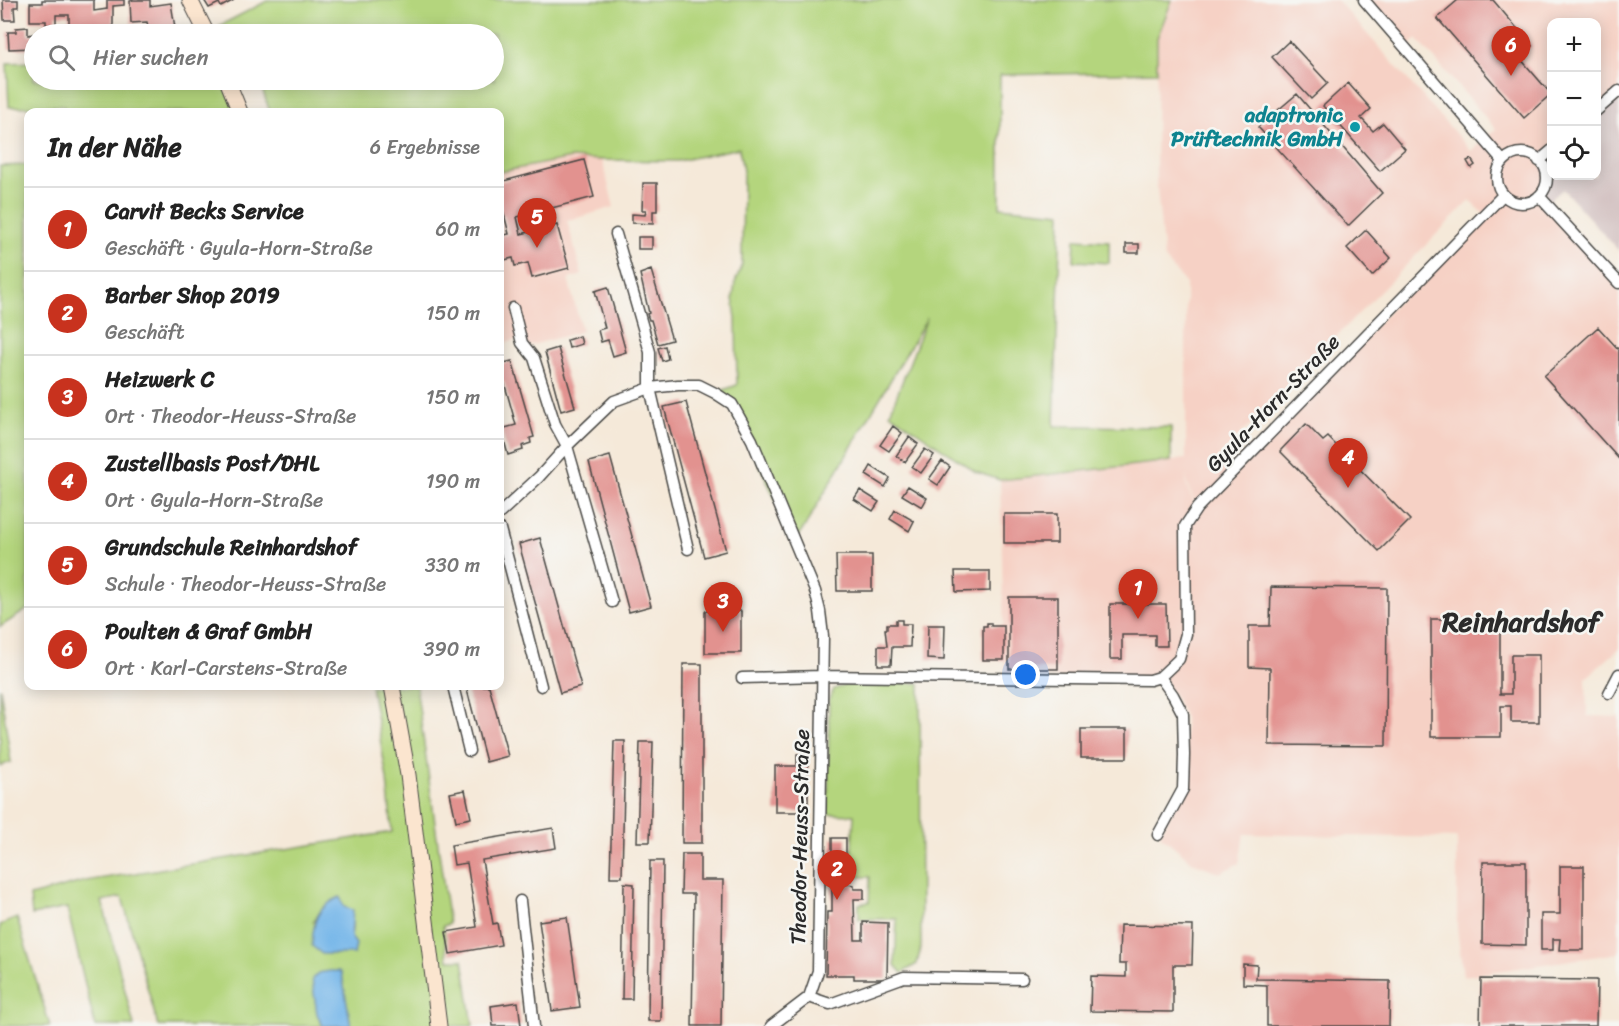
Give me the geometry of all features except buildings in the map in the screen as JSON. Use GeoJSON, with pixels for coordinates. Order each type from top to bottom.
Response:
{"type":"FeatureCollection","features":[{"type":"Feature","properties":{"kind":"main road"},"geometry":{"type":"LineString","coordinates":[[190,0],[202,24]]}},
{"type":"Feature","properties":{"kind":"main road"},"geometry":{"type":"LineString","coordinates":[[231,90],[238,108]]}},
{"type":"Feature","properties":{"kind":"main road"},"geometry":{"type":"LineString","coordinates":[[393,690],[408,775],[439,1026]]}},
{"type":"Feature","properties":{"kind":"street"},"geometry":{"type":"LineString","coordinates":[[1364,0],[1503,161]]}},
{"type":"Feature","properties":{"kind":"street"},"geometry":{"type":"LineString","coordinates":[[1601,107],[1619,91]]}},
{"type":"Feature","properties":{"kind":"street"},"geometry":{"type":"LineString","coordinates":[[1528,154],[1539,161],[1545,171],[1546,179],[1545,188],[1539,196],[1531,201],[1518,203],[1503,195],[1497,182],[1497,174],[1503,161],[1511,156],[1528,154]]}},
{"type":"Feature","properties":{"kind":"street"},"geometry":{"type":"LineString","coordinates":[[1539,161],[1547,154]]}},
{"type":"Feature","properties":{"kind":"street","name":"Gyula-Horn-Straße"},"geometry":{"type":"LineString","coordinates":[[1160,677],[1179,659],[1186,634],[1185,526],[1197,508],[1503,195]]}},
{"type":"Feature","properties":{"kind":"street"},"geometry":{"type":"LineString","coordinates":[[1539,196],[1619,283]]}},
{"type":"Feature","properties":{"kind":"street"},"geometry":{"type":"LineString","coordinates":[[616,234],[650,352],[650,388],[688,549]]}},
{"type":"Feature","properties":{"kind":"street"},"geometry":{"type":"LineString","coordinates":[[513,308],[522,343],[534,358],[555,424],[567,446],[612,602]]}},
{"type":"Feature","properties":{"kind":"street","name":"Theodor-Heuss-Straße"},"geometry":{"type":"LineString","coordinates":[[504,509],[614,402],[650,388],[678,385],[699,386],[716,393],[732,404],[752,440],[815,591],[820,611],[823,636],[818,971],[809,997]]}},
{"type":"Feature","properties":{"kind":"street"},"geometry":{"type":"LineString","coordinates":[[504,544],[541,686]]}},
{"type":"Feature","properties":{"kind":"street"},"geometry":{"type":"LineString","coordinates":[[1609,693],[1619,674]]}},
{"type":"Feature","properties":{"kind":"street"},"geometry":{"type":"LineString","coordinates":[[742,678],[822,675],[1150,680],[1160,677],[1183,714],[1184,755],[1183,789],[1158,835]]}},
{"type":"Feature","properties":{"kind":"street"},"geometry":{"type":"LineString","coordinates":[[454,690],[469,751]]}},
{"type":"Feature","properties":{"kind":"street"},"geometry":{"type":"LineString","coordinates":[[520,901],[534,1026]]}},
{"type":"Feature","properties":{"kind":"street"},"geometry":{"type":"LineString","coordinates":[[771,1026],[809,997],[830,1004],[904,977],[1022,979]]}},
{"type":"Feature","properties":{"kind":"shaded area"},"geometry":{"type":"Polygon","coordinates":[[[1172,0],[1337,0],[1471,151],[1496,129],[1417,39],[1406,48],[1364,0],[1619,0],[1619,91],[1601,107],[1601,18],[1547,18],[1547,154],[1539,161],[1545,171],[1546,179],[1545,188],[1539,196],[1619,283],[1619,649],[1586,678],[1587,716],[1619,717],[1619,953],[1463,976],[1457,927],[1457,838],[1244,834],[1239,863],[1220,873],[1193,862],[1160,835],[1185,789],[1185,718],[1161,677],[1180,659],[1187,634],[1185,526],[1227,478],[1197,507],[1187,485],[1186,474],[1186,485],[1196,508],[1183,526],[1185,634],[1178,658],[1169,668],[1159,676],[1150,679],[1005,678],[1000,480],[1186,459],[1186,284],[1164,258],[1156,178],[1157,38],[1172,0]],[[1470,200],[1218,457],[1233,472],[1484,214],[1470,200]]]}},
{"type":"Feature","properties":{"kind":"shaded area"},"geometry":{"type":"Polygon","coordinates":[[[1619,91],[1619,251],[1563,189],[1546,203],[1542,193],[1546,179],[1545,171],[1539,161],[1547,154],[1547,180],[1601,180],[1601,107],[1619,91]]]}},
{"type":"Feature","properties":{"kind":"shaded area"},"geometry":{"type":"Polygon","coordinates":[[[571,158],[602,160],[614,207],[567,221],[582,275],[568,279],[582,331],[525,347],[521,338],[504,344],[504,171],[571,158]]]}},
{"type":"Feature","properties":{"kind":"green space"},"geometry":{"type":"Polygon","coordinates":[[[269,0],[1172,0],[1157,38],[1157,72],[1000,75],[1000,207],[1061,213],[1054,426],[1171,427],[1171,461],[1000,480],[976,472],[890,413],[927,318],[795,543],[732,404],[715,393],[737,385],[736,318],[733,298],[735,283],[742,264],[743,171],[739,148],[678,161],[571,158],[504,171],[504,108],[269,108],[262,90],[504,90],[504,24],[223,24],[269,0]]]}},
{"type":"Feature","properties":{"kind":"green space"},"geometry":{"type":"Polygon","coordinates":[[[24,62],[24,90],[231,90],[238,108],[9,107],[7,63],[24,62]]]}},
{"type":"Feature","properties":{"kind":"green space"},"geometry":{"type":"Polygon","coordinates":[[[24,165],[24,612],[0,627],[0,166],[24,165]]]}},
{"type":"Feature","properties":{"kind":"green space"},"geometry":{"type":"Polygon","coordinates":[[[1075,239],[1109,241],[1109,263],[1074,261],[1075,239]]]}},
{"type":"Feature","properties":{"kind":"green space"},"geometry":{"type":"Polygon","coordinates":[[[920,683],[921,947],[917,964],[902,973],[895,965],[897,919],[859,919],[859,904],[869,902],[870,877],[850,877],[854,815],[828,814],[829,700],[834,689],[846,685],[920,683]]]}},
{"type":"Feature","properties":{"kind":"green space"},"geometry":{"type":"Polygon","coordinates":[[[0,687],[11,762],[0,766],[0,687]]]}},
{"type":"Feature","properties":{"kind":"green space"},"geometry":{"type":"Polygon","coordinates":[[[372,690],[417,690],[449,924],[443,926],[448,960],[463,960],[473,1026],[158,1026],[122,897],[102,901],[134,1026],[95,1026],[67,908],[32,915],[30,896],[86,881],[392,832],[387,779],[372,690]],[[340,897],[320,913],[313,922],[351,937],[353,923],[340,897]]]}},
{"type":"Feature","properties":{"kind":"green space"},"geometry":{"type":"Polygon","coordinates":[[[17,918],[50,1026],[0,1026],[0,925],[17,918]]]}},
{"type":"Feature","properties":{"kind":"water"},"geometry":{"type":"Polygon","coordinates":[[[340,897],[344,907],[353,910],[351,937],[356,944],[354,954],[322,954],[312,946],[317,916],[332,901],[340,897]]]}},
{"type":"Feature","properties":{"kind":"water"},"geometry":{"type":"Polygon","coordinates":[[[339,971],[342,974],[351,1026],[323,1026],[317,1014],[312,979],[318,973],[339,971]]]}},
{"type":"Feature","properties":{"kind":"place","name":"Poulten & Graf GmbH"},"geometry":{"type":"Point","coordinates":[1511,76]}},
{"type":"Feature","properties":{"kind":"place","name":"adaptronic Prüftechnik GmbH"},"geometry":{"type":"Point","coordinates":[1355,127]}},
{"type":"Feature","properties":{"kind":"place","name":"Grundschule Reinhardshof"},"geometry":{"type":"Point","coordinates":[537,248]}},
{"type":"Feature","properties":{"kind":"place","name":"Zustellbasis Post/DHL"},"geometry":{"type":"Point","coordinates":[1348,488]}},
{"type":"Feature","properties":{"kind":"place","name":"Carvit Becks Service"},"geometry":{"type":"Point","coordinates":[1138,619]}},
{"type":"Feature","properties":{"kind":"place","name":"Heizwerk C"},"geometry":{"type":"Point","coordinates":[723,632]}},
{"type":"Feature","properties":{"kind":"place","name":"Barber Shop 2019"},"geometry":{"type":"Point","coordinates":[837,900]}},
{"type":"Feature","properties":{"kind":"district","name":"Reinhardshof"},"geometry":{"type":"Point","coordinates":[1521,622]}}]}
